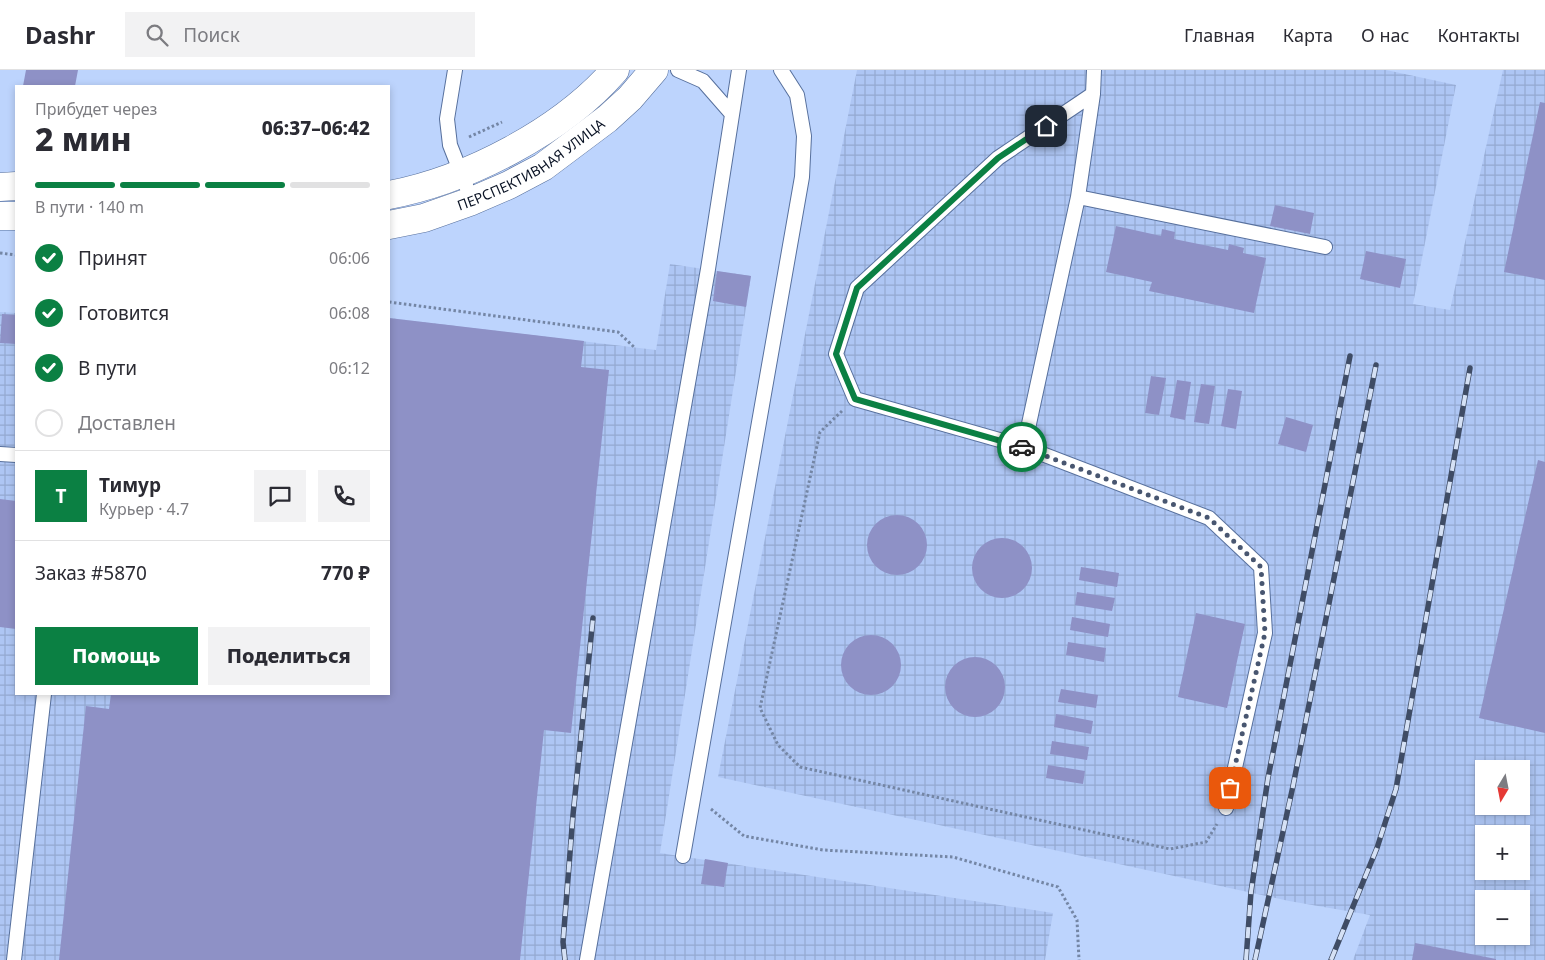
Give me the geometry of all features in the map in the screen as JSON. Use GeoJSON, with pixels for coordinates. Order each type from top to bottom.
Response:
{"type":"FeatureCollection","features":[{"type":"Feature","properties":{"kind":"main road","name":"ПЕРСПЕКТИВНАЯ УЛИЦА"},"geometry":{"type":"LineString","coordinates":[[390,195],[416,190],[461,173],[527,142],[588,97],[615,70]]}},
{"type":"Feature","properties":{"kind":"main road","name":"ПЕРСПЕКТИВНАЯ УЛИЦА"},"geometry":{"type":"LineString","coordinates":[[390,225],[424,218],[472,201],[509,185],[543,167],[607,120],[630,98],[654,70]]}},
{"type":"Feature","properties":{"kind":"main road"},"geometry":{"type":"LineString","coordinates":[[0,187],[15,186]]}},
{"type":"Feature","properties":{"kind":"main road"},"geometry":{"type":"LineString","coordinates":[[0,216],[15,216]]}},
{"type":"Feature","properties":{"kind":"lane"},"geometry":{"type":"LineString","coordinates":[[455,70],[447,119],[450,145],[472,201]]}},
{"type":"Feature","properties":{"kind":"lane"},"geometry":{"type":"LineString","coordinates":[[678,70],[703,81],[731,113]]}},
{"type":"Feature","properties":{"kind":"lane"},"geometry":{"type":"LineString","coordinates":[[587,960],[708,269],[739,70]]}},
{"type":"Feature","properties":{"kind":"lane"},"geometry":{"type":"LineString","coordinates":[[683,856],[802,177],[804,136],[797,95],[781,70]]}},
{"type":"Feature","properties":{"kind":"lane"},"geometry":{"type":"LineString","coordinates":[[1024,447],[1078,197],[1093,94],[1094,70]]}},
{"type":"Feature","properties":{"kind":"lane"},"geometry":{"type":"LineString","coordinates":[[1093,94],[998,158],[857,288],[836,354],[855,399],[1024,447],[1209,518],[1261,567],[1265,633],[1226,808]]}},
{"type":"Feature","properties":{"kind":"lane"},"geometry":{"type":"LineString","coordinates":[[1078,197],[1325,247]]}},
{"type":"Feature","properties":{"kind":"lane"},"geometry":{"type":"LineString","coordinates":[[0,454],[15,455]]}},
{"type":"Feature","properties":{"kind":"lane"},"geometry":{"type":"LineString","coordinates":[[14,960],[44,695]]}},
{"type":"Feature","properties":{"kind":"path"},"geometry":{"type":"LineString","coordinates":[[450,145],[503,121]]}},
{"type":"Feature","properties":{"kind":"path"},"geometry":{"type":"LineString","coordinates":[[0,253],[15,255]]}},
{"type":"Feature","properties":{"kind":"path"},"geometry":{"type":"LineString","coordinates":[[390,302],[618,332],[634,347]]}},
{"type":"Feature","properties":{"kind":"path"},"geometry":{"type":"LineString","coordinates":[[855,399],[820,432],[760,708],[778,745],[800,767],[1170,849],[1206,842],[1226,808]]}},
{"type":"Feature","properties":{"kind":"path"},"geometry":{"type":"LineString","coordinates":[[694,794],[744,836],[823,850],[953,857],[1058,887],[1077,920],[1078,960]]}},
{"type":"Feature","properties":{"kind":"shaded area"},"geometry":{"type":"Polygon","coordinates":[[[857,70],[1386,70],[1456,85],[1413,304],[1450,310],[1503,70],[1545,70],[1545,960],[1353,960],[1370,915],[1289,901],[718,777],[857,70]]]}},
{"type":"Feature","properties":{"kind":"shaded area"},"geometry":{"type":"Polygon","coordinates":[[[670,264],[751,276],[660,853],[1053,913],[1045,960],[0,960],[0,312],[15,313],[15,695],[390,695],[390,318],[656,350],[670,264]]]}},
{"type":"Feature","properties":{"kind":"building"},"geometry":{"type":"Polygon","coordinates":[[[26,70],[78,70],[75,85],[23,85],[26,70]]]}},
{"type":"Feature","properties":{"kind":"building"},"geometry":{"type":"Polygon","coordinates":[[[1540,102],[1545,103],[1545,280],[1504,272],[1540,102]]]}},
{"type":"Feature","properties":{"kind":"building"},"geometry":{"type":"Polygon","coordinates":[[[1275,205],[1314,213],[1310,234],[1270,226],[1275,205]]]}},
{"type":"Feature","properties":{"kind":"building"},"geometry":{"type":"Polygon","coordinates":[[[1116,226],[1161,236],[1162,229],[1175,232],[1174,239],[1228,250],[1229,244],[1244,248],[1243,253],[1266,258],[1254,313],[1149,291],[1152,282],[1106,272],[1116,226]]]}},
{"type":"Feature","properties":{"kind":"building"},"geometry":{"type":"Polygon","coordinates":[[[1366,251],[1406,259],[1400,288],[1360,279],[1366,251]]]}},
{"type":"Feature","properties":{"kind":"building"},"geometry":{"type":"Polygon","coordinates":[[[717,271],[751,276],[746,307],[713,301],[717,271]]]}},
{"type":"Feature","properties":{"kind":"building"},"geometry":{"type":"Polygon","coordinates":[[[2,314],[15,315],[15,344],[0,343],[2,314]]]}},
{"type":"Feature","properties":{"kind":"building"},"geometry":{"type":"Polygon","coordinates":[[[390,318],[584,341],[581,367],[609,370],[571,733],[544,730],[520,960],[59,960],[86,706],[109,709],[111,695],[390,695],[390,318]]]}},
{"type":"Feature","properties":{"kind":"building"},"geometry":{"type":"Polygon","coordinates":[[[1151,376],[1166,378],[1159,415],[1145,413],[1151,376]]]}},
{"type":"Feature","properties":{"kind":"building"},"geometry":{"type":"Polygon","coordinates":[[[1177,380],[1191,382],[1185,420],[1170,417],[1177,380]]]}},
{"type":"Feature","properties":{"kind":"building"},"geometry":{"type":"Polygon","coordinates":[[[1201,384],[1215,386],[1209,424],[1194,422],[1201,384]]]}},
{"type":"Feature","properties":{"kind":"building"},"geometry":{"type":"Polygon","coordinates":[[[1228,389],[1242,391],[1236,429],[1221,426],[1228,389]]]}},
{"type":"Feature","properties":{"kind":"building"},"geometry":{"type":"Polygon","coordinates":[[[1286,417],[1313,425],[1306,452],[1278,444],[1286,417]]]}},
{"type":"Feature","properties":{"kind":"building"},"geometry":{"type":"Polygon","coordinates":[[[1538,460],[1545,462],[1545,733],[1479,718],[1538,460]]]}},
{"type":"Feature","properties":{"kind":"building"},"geometry":{"type":"Polygon","coordinates":[[[0,499],[15,501],[15,629],[0,627],[0,499]]]}},
{"type":"Feature","properties":{"kind":"building"},"geometry":{"type":"Polygon","coordinates":[[[897,515],[914,520],[922,528],[927,545],[922,562],[914,570],[897,575],[880,570],[872,562],[867,545],[872,528],[880,520],[897,515]]]}},
{"type":"Feature","properties":{"kind":"building"},"geometry":{"type":"Polygon","coordinates":[[[1002,538],[1019,543],[1027,551],[1032,568],[1027,585],[1019,593],[1002,598],[985,593],[977,585],[972,568],[977,551],[985,543],[1002,538]]]}},
{"type":"Feature","properties":{"kind":"building"},"geometry":{"type":"Polygon","coordinates":[[[1081,567],[1119,573],[1117,587],[1079,580],[1081,567]]]}},
{"type":"Feature","properties":{"kind":"building"},"geometry":{"type":"Polygon","coordinates":[[[1077,592],[1115,598],[1112,611],[1075,605],[1077,592]]]}},
{"type":"Feature","properties":{"kind":"building"},"geometry":{"type":"Polygon","coordinates":[[[1196,613],[1245,624],[1227,708],[1178,697],[1196,613]]]}},
{"type":"Feature","properties":{"kind":"building"},"geometry":{"type":"Polygon","coordinates":[[[1072,617],[1110,624],[1108,637],[1070,630],[1072,617]]]}},
{"type":"Feature","properties":{"kind":"building"},"geometry":{"type":"Polygon","coordinates":[[[871,635],[888,640],[896,648],[901,665],[896,682],[888,690],[871,695],[854,690],[846,682],[841,665],[846,648],[854,640],[871,635]]]}},
{"type":"Feature","properties":{"kind":"building"},"geometry":{"type":"Polygon","coordinates":[[[1068,642],[1106,648],[1104,662],[1066,655],[1068,642]]]}},
{"type":"Feature","properties":{"kind":"building"},"geometry":{"type":"Polygon","coordinates":[[[975,657],[992,662],[1000,670],[1005,687],[1000,704],[992,712],[975,717],[958,712],[950,704],[945,687],[950,670],[958,662],[975,657]]]}},
{"type":"Feature","properties":{"kind":"building"},"geometry":{"type":"Polygon","coordinates":[[[1061,689],[1098,695],[1096,708],[1058,702],[1061,689]]]}},
{"type":"Feature","properties":{"kind":"building"},"geometry":{"type":"Polygon","coordinates":[[[1056,714],[1093,721],[1091,734],[1054,727],[1056,714]]]}},
{"type":"Feature","properties":{"kind":"building"},"geometry":{"type":"Polygon","coordinates":[[[1052,741],[1089,747],[1087,760],[1050,754],[1052,741]]]}},
{"type":"Feature","properties":{"kind":"building"},"geometry":{"type":"Polygon","coordinates":[[[1048,765],[1085,771],[1083,784],[1046,778],[1048,765]]]}},
{"type":"Feature","properties":{"kind":"building"},"geometry":{"type":"Polygon","coordinates":[[[705,859],[728,863],[724,887],[701,884],[705,859]]]}},
{"type":"Feature","properties":{"kind":"building"},"geometry":{"type":"Polygon","coordinates":[[[1415,943],[1496,959],[1496,960],[1412,960],[1415,943]]]}},
{"type":"Feature","properties":{"kind":"railway"},"geometry":{"type":"LineString","coordinates":[[1246,960],[1251,892],[1268,778],[1350,356]]}},
{"type":"Feature","properties":{"kind":"railway"},"geometry":{"type":"LineString","coordinates":[[1255,960],[1293,786],[1376,365]]}},
{"type":"Feature","properties":{"kind":"railway"},"geometry":{"type":"LineString","coordinates":[[1331,960],[1377,848],[1396,789],[1470,368]]}},
{"type":"Feature","properties":{"kind":"railway"},"geometry":{"type":"LineString","coordinates":[[565,960],[563,942],[573,815],[593,618]]}},
{"type":"Feature","properties":{"kind":"way so far"},"geometry":{"type":"LineString","coordinates":[[1022,447],[1209,518],[1261,567],[1265,633],[1230,788]]}},
{"type":"Feature","properties":{"kind":"route"},"geometry":{"type":"LineString","coordinates":[[1022,447],[855,399],[836,354],[857,288],[998,158],[1046,126]]}}]}
